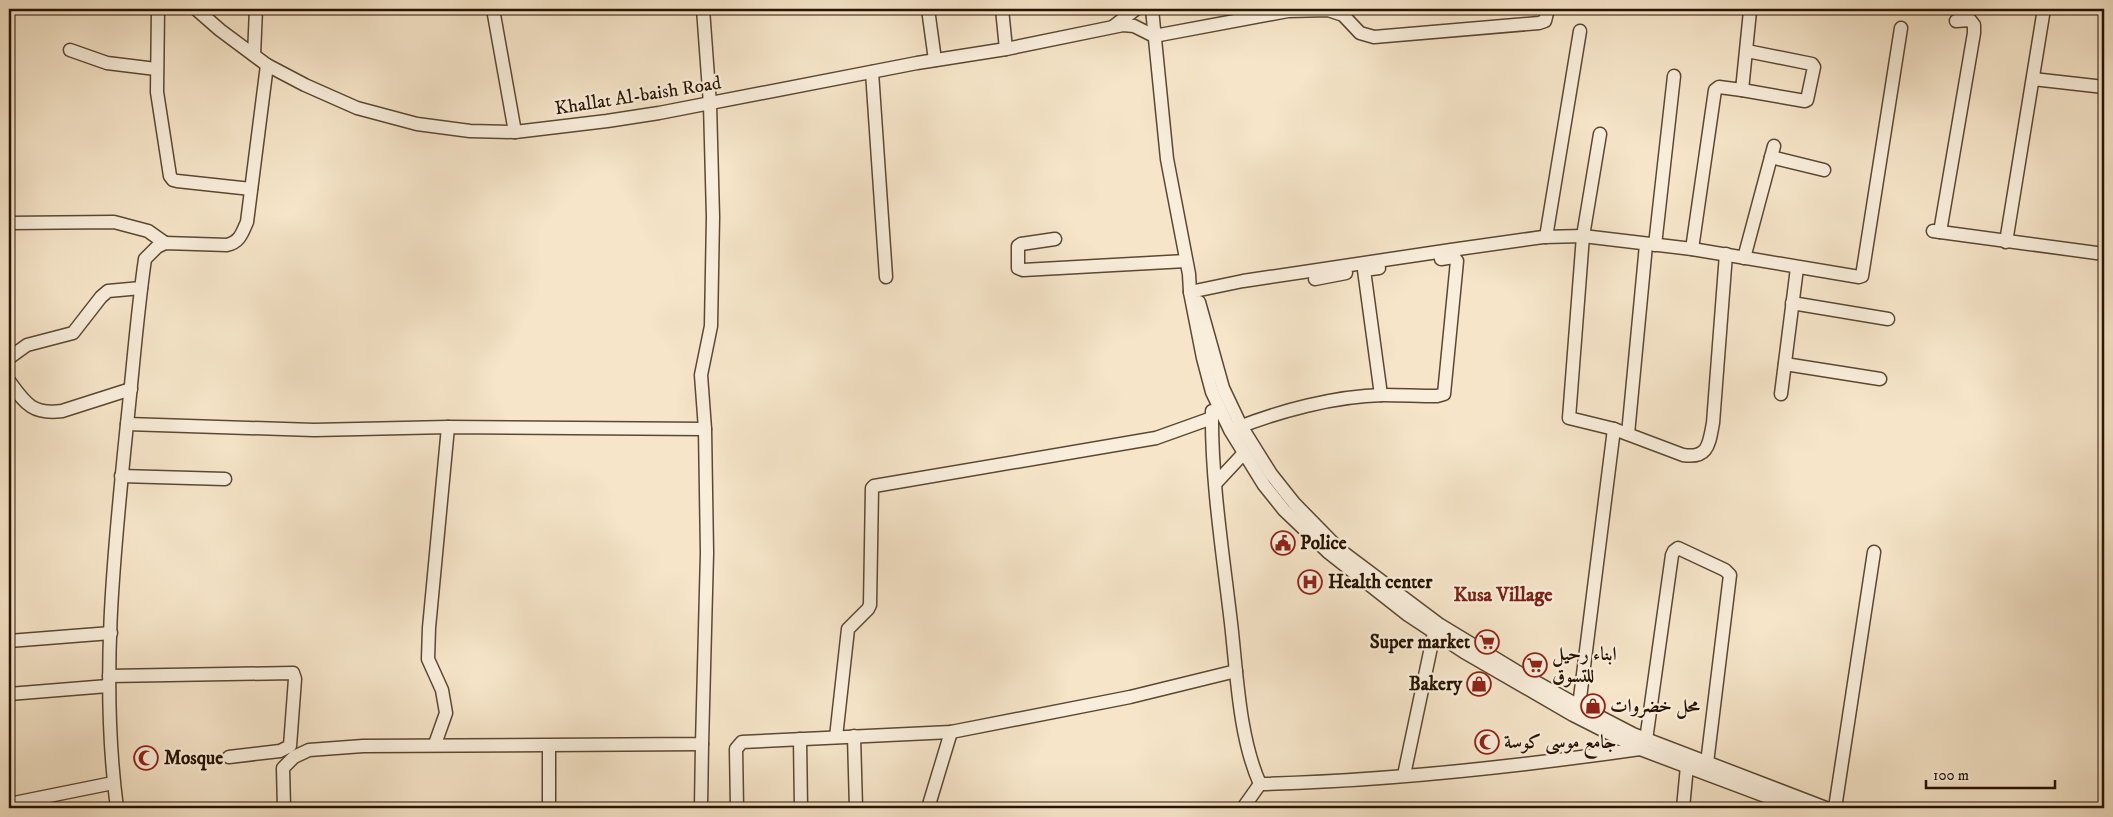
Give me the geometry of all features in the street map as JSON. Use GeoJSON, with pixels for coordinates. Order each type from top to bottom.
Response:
{"type":"FeatureCollection","features":[{"type":"Feature","properties":{"kind":"street"},"geometry":{"type":"LineString","coordinates":[[158,9],[156,69],[160,117],[170,176],[173,180],[251,189]]}},
{"type":"Feature","properties":{"kind":"street","name":"Khallat Al-baish Road"},"geometry":{"type":"LineString","coordinates":[[196,9],[268,65],[305,85],[357,108],[384,116],[418,124],[470,131],[515,132],[608,121],[710,104],[934,60],[1006,49],[1123,25],[1134,26],[1154,36]]}},
{"type":"Feature","properties":{"kind":"street"},"geometry":{"type":"LineString","coordinates":[[254,55],[256,9]]}},
{"type":"Feature","properties":{"kind":"street"},"geometry":{"type":"LineString","coordinates":[[493,9],[515,132]]}},
{"type":"Feature","properties":{"kind":"street"},"geometry":{"type":"LineString","coordinates":[[701,808],[707,553],[702,375],[710,326],[713,217],[710,104],[703,9]]}},
{"type":"Feature","properties":{"kind":"street"},"geometry":{"type":"LineString","coordinates":[[928,9],[934,60]]}},
{"type":"Feature","properties":{"kind":"street"},"geometry":{"type":"LineString","coordinates":[[1002,9],[1006,49]]}},
{"type":"Feature","properties":{"kind":"street"},"geometry":{"type":"LineString","coordinates":[[1112,28],[1136,9]]}},
{"type":"Feature","properties":{"kind":"street"},"geometry":{"type":"LineString","coordinates":[[1152,9],[1167,159],[1193,292],[1203,358],[1212,392],[1216,483],[1236,671],[1247,748],[1251,764],[1260,784]]}},
{"type":"Feature","properties":{"kind":"street"},"geometry":{"type":"LineString","coordinates":[[1154,36],[1288,11],[1328,10],[1336,12],[1360,33],[1374,37],[1539,23],[1545,21],[1547,14]]}},
{"type":"Feature","properties":{"kind":"street"},"geometry":{"type":"LineString","coordinates":[[1742,90],[1750,11]]}},
{"type":"Feature","properties":{"kind":"street"},"geometry":{"type":"LineString","coordinates":[[2006,242],[2043,15]]}},
{"type":"Feature","properties":{"kind":"street"},"geometry":{"type":"LineString","coordinates":[[1956,21],[1970,20],[1974,25],[1974,33],[1936,232],[2104,254]]}},
{"type":"Feature","properties":{"kind":"street"},"geometry":{"type":"LineString","coordinates":[[1193,292],[1243,281],[1312,270],[1546,237],[1584,236],[1726,254],[1857,278],[1862,276],[1901,28]]}},
{"type":"Feature","properties":{"kind":"street"},"geometry":{"type":"LineString","coordinates":[[1546,237],[1580,30]]}},
{"type":"Feature","properties":{"kind":"street"},"geometry":{"type":"LineString","coordinates":[[70,50],[107,63],[156,69]]}},
{"type":"Feature","properties":{"kind":"street"},"geometry":{"type":"LineString","coordinates":[[1692,249],[1714,90],[1719,86],[1805,101],[1814,68],[1812,64],[1747,51]]}},
{"type":"Feature","properties":{"kind":"street"},"geometry":{"type":"LineString","coordinates":[[116,808],[113,783],[109,681],[111,633],[121,476],[140,288],[145,259],[157,247],[165,243],[228,245],[234,243],[241,236],[247,222],[268,65]]}},
{"type":"Feature","properties":{"kind":"street"},"geometry":{"type":"LineString","coordinates":[[872,72],[886,278]]}},
{"type":"Feature","properties":{"kind":"street"},"geometry":{"type":"LineString","coordinates":[[1628,434],[1674,76]]}},
{"type":"Feature","properties":{"kind":"street"},"geometry":{"type":"LineString","coordinates":[[2033,78],[2104,87]]}},
{"type":"Feature","properties":{"kind":"street"},"geometry":{"type":"LineString","coordinates":[[1600,134],[1584,236],[1569,416],[1571,418],[1614,429],[1683,455],[1702,454],[1709,445],[1713,422],[1726,254]]}},
{"type":"Feature","properties":{"kind":"street"},"geometry":{"type":"LineString","coordinates":[[1744,258],[1773,152],[1824,170]]}},
{"type":"Feature","properties":{"kind":"street"},"geometry":{"type":"LineString","coordinates":[[9,223],[114,222],[148,231],[165,243]]}},
{"type":"Feature","properties":{"kind":"street"},"geometry":{"type":"LineString","coordinates":[[1055,239],[1018,246],[1018,268],[1023,270],[1186,261]]}},
{"type":"Feature","properties":{"kind":"street"},"geometry":{"type":"LineString","coordinates":[[1235,428],[1288,410],[1330,402],[1381,395],[1437,396],[1444,394],[1457,261],[1454,257],[1315,279]]}},
{"type":"Feature","properties":{"kind":"street"},"geometry":{"type":"LineString","coordinates":[[1781,394],[1797,268]]}},
{"type":"Feature","properties":{"kind":"street"},"geometry":{"type":"LineString","coordinates":[[1364,270],[1381,395]]}},
{"type":"Feature","properties":{"kind":"street"},"geometry":{"type":"LineString","coordinates":[[9,358],[27,345],[68,336],[73,333],[101,297],[108,291],[140,288]]}},
{"type":"Feature","properties":{"kind":"street"},"geometry":{"type":"LineString","coordinates":[[1193,292],[1243,454],[1284,510],[1305,523]]}},
{"type":"Feature","properties":{"kind":"street"},"geometry":{"type":"LineString","coordinates":[[1792,303],[1888,319]]}},
{"type":"Feature","properties":{"kind":"street"},"geometry":{"type":"LineString","coordinates":[[1784,364],[1880,379]]}},
{"type":"Feature","properties":{"kind":"street"},"geometry":{"type":"LineString","coordinates":[[9,381],[25,404],[34,409],[50,412],[62,411],[131,389]]}},
{"type":"Feature","properties":{"kind":"street"},"geometry":{"type":"LineString","coordinates":[[1212,392],[1235,428],[1328,552],[1411,610],[1578,706],[1622,735]]}},
{"type":"Feature","properties":{"kind":"street"},"geometry":{"type":"LineString","coordinates":[[836,737],[848,629],[870,605],[872,488],[874,486],[1156,438],[1212,418]]}},
{"type":"Feature","properties":{"kind":"street"},"geometry":{"type":"LineString","coordinates":[[127,424],[314,430],[448,427],[705,429]]}},
{"type":"Feature","properties":{"kind":"street"},"geometry":{"type":"LineString","coordinates":[[435,744],[446,713],[442,690],[428,659],[428,628],[448,427]]}},
{"type":"Feature","properties":{"kind":"street"},"geometry":{"type":"LineString","coordinates":[[1578,706],[1614,429]]}},
{"type":"Feature","properties":{"kind":"street"},"geometry":{"type":"LineString","coordinates":[[1216,483],[1243,454]]}},
{"type":"Feature","properties":{"kind":"street"},"geometry":{"type":"LineString","coordinates":[[121,476],[225,480]]}},
{"type":"Feature","properties":{"kind":"street"},"geometry":{"type":"LineString","coordinates":[[1643,744],[1672,555],[1678,548],[1725,570],[1730,575],[1707,763]]}},
{"type":"Feature","properties":{"kind":"street"},"geometry":{"type":"LineString","coordinates":[[1835,808],[1874,552]]}},
{"type":"Feature","properties":{"kind":"street"},"geometry":{"type":"LineString","coordinates":[[1411,610],[1434,633],[1464,652],[1622,735],[1687,766],[1779,805],[1797,808]]}},
{"type":"Feature","properties":{"kind":"street"},"geometry":{"type":"LineString","coordinates":[[9,641],[111,633]]}},
{"type":"Feature","properties":{"kind":"street"},"geometry":{"type":"LineString","coordinates":[[1404,775],[1434,633]]}},
{"type":"Feature","properties":{"kind":"street"},"geometry":{"type":"LineString","coordinates":[[737,808],[737,746],[742,742],[951,732],[1130,697],[1236,671]]}},
{"type":"Feature","properties":{"kind":"street"},"geometry":{"type":"LineString","coordinates":[[9,694],[109,681],[293,673],[295,679],[290,746],[280,751],[229,757]]}},
{"type":"Feature","properties":{"kind":"street"},"geometry":{"type":"LineString","coordinates":[[928,808],[951,732]]}},
{"type":"Feature","properties":{"kind":"street"},"geometry":{"type":"LineString","coordinates":[[854,736],[856,808]]}},
{"type":"Feature","properties":{"kind":"street"},"geometry":{"type":"LineString","coordinates":[[800,739],[801,808]]}},
{"type":"Feature","properties":{"kind":"street"},"geometry":{"type":"LineString","coordinates":[[284,808],[283,768],[294,757],[309,750],[435,744],[549,746],[702,744]]}},
{"type":"Feature","properties":{"kind":"street"},"geometry":{"type":"LineString","coordinates":[[1260,784],[1331,782],[1508,766],[1643,744],[1707,763],[1826,808]]}},
{"type":"Feature","properties":{"kind":"street"},"geometry":{"type":"LineString","coordinates":[[548,808],[549,746]]}},
{"type":"Feature","properties":{"kind":"street"},"geometry":{"type":"LineString","coordinates":[[1683,808],[1687,766]]}},
{"type":"Feature","properties":{"kind":"street"},"geometry":{"type":"LineString","coordinates":[[9,804],[113,783]]}},
{"type":"Feature","properties":{"kind":"street"},"geometry":{"type":"LineString","coordinates":[[1243,808],[1260,784]]}},
{"type":"Feature","properties":{"kind":"place","name":"Police"},"geometry":{"type":"Point","coordinates":[1283,543]}},
{"type":"Feature","properties":{"kind":"place","name":"Health center"},"geometry":{"type":"Point","coordinates":[1310,582]}},
{"type":"Feature","properties":{"kind":"place","name":"Super market"},"geometry":{"type":"Point","coordinates":[1487,642]}},
{"type":"Feature","properties":{"kind":"place","name":"ابناء رحيل للتسوق"},"geometry":{"type":"Point","coordinates":[1535,665]}},
{"type":"Feature","properties":{"kind":"place","name":"Bakery"},"geometry":{"type":"Point","coordinates":[1479,684]}},
{"type":"Feature","properties":{"kind":"place","name":"محل خضروات"},"geometry":{"type":"Point","coordinates":[1593,706]}},
{"type":"Feature","properties":{"kind":"place","name":"جامع موسى كوسة"},"geometry":{"type":"Point","coordinates":[1487,742]}},
{"type":"Feature","properties":{"kind":"place","name":"Mosque"},"geometry":{"type":"Point","coordinates":[146,758]}},
{"type":"Feature","properties":{"kind":"district","name":"Kusa Village"},"geometry":{"type":"Point","coordinates":[1503,595]}}]}
